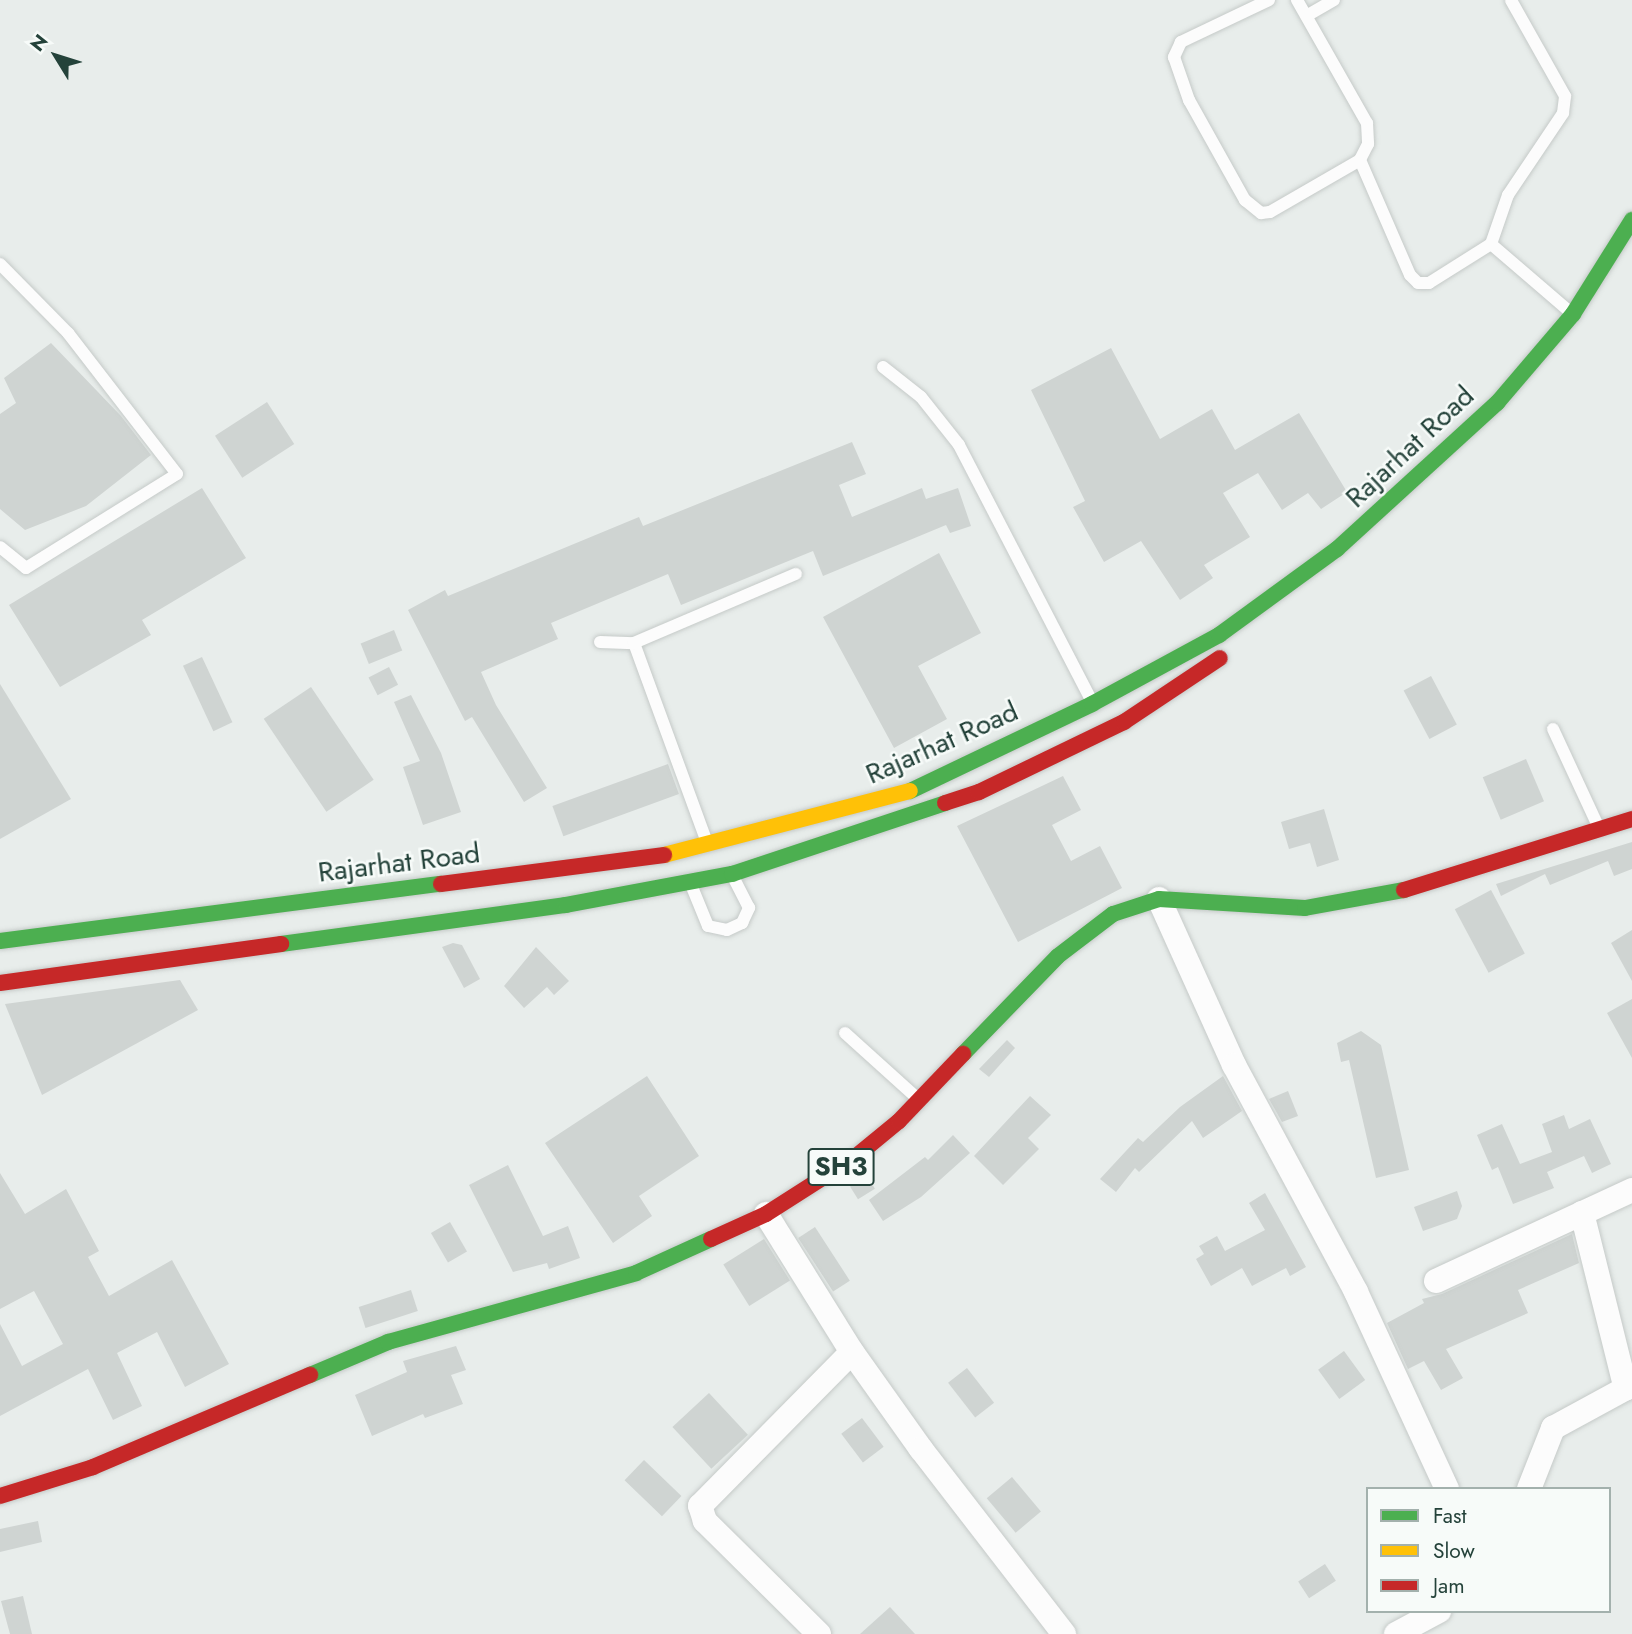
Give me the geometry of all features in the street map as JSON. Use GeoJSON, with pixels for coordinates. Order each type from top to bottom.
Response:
{"type":"FeatureCollection","features":[{"type":"Feature","properties":{"kind":"main road","name":"Rajarhat Road"},"geometry":{"type":"LineString","coordinates":[[0,941],[688,852],[723,856],[900,796],[1092,704],[1219,635],[1337,550],[1497,403],[1573,314],[1632,220]]}},
{"type":"Feature","properties":{"kind":"main road"},"geometry":{"type":"LineString","coordinates":[[0,983],[691,884],[723,856],[979,792],[1124,722],[1231,650]]}},
{"type":"Feature","properties":{"kind":"main road","name":"SH3"},"geometry":{"type":"LineString","coordinates":[[0,1496],[93,1467],[388,1342],[636,1273],[766,1214],[854,1158],[920,1100],[1088,930],[1113,914],[1159,899],[1305,908],[1342,904],[1385,896],[1632,819]]}},
{"type":"Feature","properties":{"kind":"street"},"geometry":{"type":"LineString","coordinates":[[1159,899],[1234,1065],[1356,1292],[1446,1487]]}},
{"type":"Feature","properties":{"kind":"street"},"geometry":{"type":"LineString","coordinates":[[1436,1281],[1632,1190]]}},
{"type":"Feature","properties":{"kind":"street"},"geometry":{"type":"LineString","coordinates":[[1530,1487],[1553,1428],[1629,1387],[1582,1213]]}},
{"type":"Feature","properties":{"kind":"street"},"geometry":{"type":"LineString","coordinates":[[766,1214],[852,1352],[1064,1634]]}},
{"type":"Feature","properties":{"kind":"street"},"geometry":{"type":"LineString","coordinates":[[819,1634],[705,1521],[700,1506],[852,1352]]}},
{"type":"Feature","properties":{"kind":"street"},"geometry":{"type":"LineString","coordinates":[[1396,1634],[1435,1613]]}},
{"type":"Feature","properties":{"kind":"lane"},"geometry":{"type":"LineString","coordinates":[[1269,0],[1181,42],[1174,57],[1189,100],[1245,200],[1261,213],[1270,212],[1360,160],[1370,134],[1367,123],[1308,15],[1297,0]]}},
{"type":"Feature","properties":{"kind":"lane"},"geometry":{"type":"LineString","coordinates":[[1308,15],[1334,0]]}},
{"type":"Feature","properties":{"kind":"lane"},"geometry":{"type":"LineString","coordinates":[[1360,160],[1401,260],[1418,283],[1442,277],[1491,244],[1508,195],[1563,113],[1565,96],[1510,0]]}},
{"type":"Feature","properties":{"kind":"lane"},"geometry":{"type":"LineString","coordinates":[[1491,244],[1573,314]]}},
{"type":"Feature","properties":{"kind":"lane"},"geometry":{"type":"LineString","coordinates":[[0,264],[68,333],[177,474],[26,568],[0,547]]}},
{"type":"Feature","properties":{"kind":"lane"},"geometry":{"type":"LineString","coordinates":[[883,367],[921,397],[959,445],[1082,675],[1092,704]]}},
{"type":"Feature","properties":{"kind":"lane"},"geometry":{"type":"LineString","coordinates":[[600,642],[634,643],[796,574]]}},
{"type":"Feature","properties":{"kind":"lane"},"geometry":{"type":"LineString","coordinates":[[634,643],[723,856],[749,908],[742,923],[727,930],[708,926],[691,884],[688,852]]}},
{"type":"Feature","properties":{"kind":"lane"},"geometry":{"type":"LineString","coordinates":[[1553,729],[1600,830]]}},
{"type":"Feature","properties":{"kind":"lane"},"geometry":{"type":"LineString","coordinates":[[845,1033],[920,1100]]}},
{"type":"Feature","properties":{"kind":"building"},"geometry":{"type":"Polygon","coordinates":[[[51,343],[121,416],[151,455],[86,506],[25,530],[0,509],[0,414],[16,403],[4,378],[51,343]]]}},
{"type":"Feature","properties":{"kind":"building"},"geometry":{"type":"Polygon","coordinates":[[[1111,348],[1160,439],[1212,409],[1235,450],[1299,413],[1347,492],[1321,509],[1308,493],[1282,510],[1258,473],[1223,493],[1250,537],[1204,565],[1213,578],[1180,600],[1141,541],[1104,562],[1073,507],[1085,501],[1031,390],[1111,348]]]}},
{"type":"Feature","properties":{"kind":"building"},"geometry":{"type":"Polygon","coordinates":[[[267,402],[294,444],[242,478],[215,436],[267,402]]]}},
{"type":"Feature","properties":{"kind":"building"},"geometry":{"type":"Polygon","coordinates":[[[852,442],[866,474],[839,485],[852,517],[922,488],[926,499],[958,488],[971,526],[950,533],[946,525],[823,576],[813,551],[681,605],[668,574],[551,623],[558,639],[481,672],[496,705],[547,788],[524,802],[472,717],[465,721],[408,610],[445,590],[448,596],[639,517],[643,526],[852,442]]]}},
{"type":"Feature","properties":{"kind":"building"},"geometry":{"type":"Polygon","coordinates":[[[202,488],[246,558],[142,620],[151,635],[60,687],[9,605],[202,488]]]}},
{"type":"Feature","properties":{"kind":"building"},"geometry":{"type":"Polygon","coordinates":[[[939,553],[981,633],[918,666],[947,719],[894,748],[823,617],[939,553]]]}},
{"type":"Feature","properties":{"kind":"building"},"geometry":{"type":"Polygon","coordinates":[[[394,630],[402,650],[369,664],[361,643],[394,630]]]}},
{"type":"Feature","properties":{"kind":"building"},"geometry":{"type":"Polygon","coordinates":[[[202,657],[232,722],[213,731],[183,666],[202,657]]]}},
{"type":"Feature","properties":{"kind":"building"},"geometry":{"type":"Polygon","coordinates":[[[389,667],[398,685],[378,695],[369,677],[389,667]]]}},
{"type":"Feature","properties":{"kind":"building"},"geometry":{"type":"Polygon","coordinates":[[[1431,676],[1457,725],[1429,739],[1404,691],[1431,676]]]}},
{"type":"Feature","properties":{"kind":"building"},"geometry":{"type":"Polygon","coordinates":[[[0,684],[71,799],[0,839],[0,684]]]}},
{"type":"Feature","properties":{"kind":"building"},"geometry":{"type":"Polygon","coordinates":[[[311,687],[374,780],[326,812],[264,719],[311,687]]]}},
{"type":"Feature","properties":{"kind":"building"},"geometry":{"type":"Polygon","coordinates":[[[411,695],[441,753],[461,812],[423,825],[403,767],[420,761],[394,702],[411,695]]]}},
{"type":"Feature","properties":{"kind":"building"},"geometry":{"type":"Polygon","coordinates":[[[1526,759],[1544,801],[1501,820],[1483,777],[1526,759]]]}},
{"type":"Feature","properties":{"kind":"building"},"geometry":{"type":"Polygon","coordinates":[[[668,764],[679,794],[563,836],[552,806],[668,764]]]}},
{"type":"Feature","properties":{"kind":"building"},"geometry":{"type":"Polygon","coordinates":[[[1063,776],[1081,810],[1052,825],[1071,861],[1100,846],[1122,888],[1018,942],[957,826],[1063,776]]]}},
{"type":"Feature","properties":{"kind":"building"},"geometry":{"type":"Polygon","coordinates":[[[1324,809],[1339,860],[1317,867],[1310,843],[1289,849],[1281,822],[1324,809]]]}},
{"type":"Feature","properties":{"kind":"building"},"geometry":{"type":"Polygon","coordinates":[[[1632,842],[1632,869],[1614,876],[1608,861],[1550,885],[1545,874],[1501,896],[1496,884],[1632,842]]]}},
{"type":"Feature","properties":{"kind":"building"},"geometry":{"type":"Polygon","coordinates":[[[1491,890],[1525,954],[1489,973],[1455,909],[1491,890]]]}},
{"type":"Feature","properties":{"kind":"building"},"geometry":{"type":"Polygon","coordinates":[[[1632,930],[1632,981],[1611,943],[1632,930]]]}},
{"type":"Feature","properties":{"kind":"building"},"geometry":{"type":"Polygon","coordinates":[[[453,943],[462,945],[480,979],[464,988],[442,947],[453,943]]]}},
{"type":"Feature","properties":{"kind":"building"},"geometry":{"type":"Polygon","coordinates":[[[536,947],[569,981],[554,995],[547,987],[524,1008],[504,986],[536,947]]]}},
{"type":"Feature","properties":{"kind":"building"},"geometry":{"type":"Polygon","coordinates":[[[180,980],[198,1010],[42,1095],[5,1004],[180,980]]]}},
{"type":"Feature","properties":{"kind":"building"},"geometry":{"type":"Polygon","coordinates":[[[1632,999],[1632,1058],[1607,1013],[1632,999]]]}},
{"type":"Feature","properties":{"kind":"building"},"geometry":{"type":"Polygon","coordinates":[[[1361,1031],[1381,1045],[1409,1170],[1376,1178],[1349,1060],[1341,1062],[1337,1043],[1361,1031]]]}},
{"type":"Feature","properties":{"kind":"building"},"geometry":{"type":"Polygon","coordinates":[[[1007,1040],[1015,1048],[989,1077],[979,1069],[1007,1040]]]}},
{"type":"Feature","properties":{"kind":"building"},"geometry":{"type":"Polygon","coordinates":[[[647,1076],[699,1156],[639,1196],[652,1216],[613,1243],[545,1143],[647,1076]]]}},
{"type":"Feature","properties":{"kind":"building"},"geometry":{"type":"Polygon","coordinates":[[[1223,1076],[1242,1111],[1203,1138],[1192,1121],[1139,1172],[1135,1168],[1116,1192],[1100,1179],[1138,1138],[1143,1142],[1180,1107],[1223,1076]]]}},
{"type":"Feature","properties":{"kind":"building"},"geometry":{"type":"Polygon","coordinates":[[[1288,1091],[1298,1116],[1282,1122],[1269,1099],[1288,1091]]]}},
{"type":"Feature","properties":{"kind":"building"},"geometry":{"type":"Polygon","coordinates":[[[1030,1096],[1051,1115],[1028,1138],[1039,1149],[1003,1185],[974,1156],[1030,1096]]]}},
{"type":"Feature","properties":{"kind":"building"},"geometry":{"type":"Polygon","coordinates":[[[1564,1115],[1569,1129],[1590,1119],[1611,1164],[1592,1173],[1584,1156],[1547,1172],[1554,1188],[1513,1204],[1498,1167],[1492,1170],[1477,1135],[1502,1124],[1520,1164],[1552,1152],[1542,1124],[1564,1115]]]}},
{"type":"Feature","properties":{"kind":"building"},"geometry":{"type":"Polygon","coordinates":[[[953,1135],[970,1153],[921,1197],[883,1221],[869,1200],[925,1157],[928,1160],[953,1135]]]}},
{"type":"Feature","properties":{"kind":"building"},"geometry":{"type":"Polygon","coordinates":[[[508,1165],[543,1236],[568,1226],[580,1258],[549,1269],[547,1263],[513,1272],[469,1185],[508,1165]]]}},
{"type":"Feature","properties":{"kind":"building"},"geometry":{"type":"Polygon","coordinates":[[[0,1173],[25,1214],[66,1189],[99,1251],[88,1257],[109,1296],[172,1260],[229,1364],[185,1387],[157,1332],[117,1353],[142,1406],[113,1420],[88,1369],[0,1416],[0,1324],[22,1366],[63,1344],[34,1291],[0,1309],[0,1173]]]}},
{"type":"Feature","properties":{"kind":"building"},"geometry":{"type":"Polygon","coordinates":[[[867,1176],[875,1189],[858,1199],[850,1187],[867,1176]]]}},
{"type":"Feature","properties":{"kind":"building"},"geometry":{"type":"Polygon","coordinates":[[[1457,1191],[1462,1206],[1457,1219],[1423,1231],[1414,1207],[1457,1191]]]}},
{"type":"Feature","properties":{"kind":"building"},"geometry":{"type":"Polygon","coordinates":[[[1265,1193],[1306,1267],[1290,1276],[1286,1268],[1252,1286],[1242,1268],[1211,1286],[1196,1259],[1204,1254],[1199,1246],[1217,1236],[1225,1251],[1265,1230],[1249,1203],[1265,1193]]]}},
{"type":"Feature","properties":{"kind":"building"},"geometry":{"type":"Polygon","coordinates":[[[450,1222],[467,1251],[448,1262],[431,1233],[450,1222]]]}},
{"type":"Feature","properties":{"kind":"building"},"geometry":{"type":"Polygon","coordinates":[[[815,1227],[850,1281],[833,1292],[798,1238],[815,1227]]]}},
{"type":"Feature","properties":{"kind":"building"},"geometry":{"type":"Polygon","coordinates":[[[1572,1234],[1579,1263],[1518,1290],[1528,1313],[1446,1349],[1463,1378],[1441,1390],[1424,1361],[1408,1369],[1387,1323],[1424,1303],[1422,1299],[1442,1294],[1572,1234]]]}},
{"type":"Feature","properties":{"kind":"building"},"geometry":{"type":"Polygon","coordinates":[[[764,1239],[790,1281],[749,1306],[723,1264],[764,1239]]]}},
{"type":"Feature","properties":{"kind":"building"},"geometry":{"type":"Polygon","coordinates":[[[411,1290],[418,1311],[365,1328],[359,1307],[411,1290]]]}},
{"type":"Feature","properties":{"kind":"building"},"geometry":{"type":"Polygon","coordinates":[[[456,1346],[466,1370],[451,1375],[463,1404],[425,1418],[423,1414],[372,1436],[355,1395],[407,1372],[403,1361],[456,1346]]]}},
{"type":"Feature","properties":{"kind":"building"},"geometry":{"type":"Polygon","coordinates":[[[1344,1351],[1365,1380],[1339,1399],[1318,1370],[1344,1351]]]}},
{"type":"Feature","properties":{"kind":"building"},"geometry":{"type":"Polygon","coordinates":[[[967,1368],[994,1403],[975,1417],[948,1383],[967,1368]]]}},
{"type":"Feature","properties":{"kind":"building"},"geometry":{"type":"Polygon","coordinates":[[[709,1393],[748,1435],[711,1469],[672,1427],[709,1393]]]}},
{"type":"Feature","properties":{"kind":"building"},"geometry":{"type":"Polygon","coordinates":[[[862,1418],[884,1447],[863,1462],[841,1434],[862,1418]]]}},
{"type":"Feature","properties":{"kind":"building"},"geometry":{"type":"Polygon","coordinates":[[[644,1460],[681,1496],[662,1516],[625,1480],[644,1460]]]}},
{"type":"Feature","properties":{"kind":"building"},"geometry":{"type":"Polygon","coordinates":[[[1012,1477],[1041,1511],[1016,1533],[987,1498],[1012,1477]]]}},
{"type":"Feature","properties":{"kind":"building"},"geometry":{"type":"Polygon","coordinates":[[[38,1521],[42,1542],[0,1552],[0,1529],[38,1521]]]}},
{"type":"Feature","properties":{"kind":"building"},"geometry":{"type":"Polygon","coordinates":[[[1325,1564],[1336,1581],[1309,1598],[1298,1581],[1325,1564]]]}},
{"type":"Feature","properties":{"kind":"building"},"geometry":{"type":"Polygon","coordinates":[[[23,1596],[32,1634],[10,1634],[1,1601],[23,1596]]]}},
{"type":"Feature","properties":{"kind":"building"},"geometry":{"type":"Polygon","coordinates":[[[890,1607],[915,1634],[860,1634],[890,1607]]]}},
{"type":"Feature","properties":{"kind":"traffic: fast"},"geometry":{"type":"LineString","coordinates":[[910,791],[1092,704],[1219,635],[1337,549],[1497,403],[1573,314],[1632,220]]}},
{"type":"Feature","properties":{"kind":"traffic: fast"},"geometry":{"type":"LineString","coordinates":[[281,944],[566,905],[732,874],[945,803]]}},
{"type":"Feature","properties":{"kind":"traffic: fast"},"geometry":{"type":"LineString","coordinates":[[0,941],[441,884]]}},
{"type":"Feature","properties":{"kind":"traffic: fast"},"geometry":{"type":"LineString","coordinates":[[963,1054],[1058,956],[1113,914],[1159,899],[1305,908],[1404,890]]}},
{"type":"Feature","properties":{"kind":"traffic: fast"},"geometry":{"type":"LineString","coordinates":[[310,1375],[388,1342],[636,1273],[711,1239]]}},
{"type":"Feature","properties":{"kind":"traffic: slow"},"geometry":{"type":"LineString","coordinates":[[664,855],[910,791]]}},
{"type":"Feature","properties":{"kind":"traffic: jam"},"geometry":{"type":"LineString","coordinates":[[945,803],[979,792],[1124,722],[1220,658]]}},
{"type":"Feature","properties":{"kind":"traffic: jam"},"geometry":{"type":"LineString","coordinates":[[1404,890],[1632,819]]}},
{"type":"Feature","properties":{"kind":"traffic: jam"},"geometry":{"type":"LineString","coordinates":[[441,884],[664,855]]}},
{"type":"Feature","properties":{"kind":"traffic: jam"},"geometry":{"type":"LineString","coordinates":[[0,983],[281,944]]}},
{"type":"Feature","properties":{"kind":"traffic: jam"},"geometry":{"type":"LineString","coordinates":[[711,1239],[766,1214],[854,1158],[899,1121],[963,1054]]}},
{"type":"Feature","properties":{"kind":"traffic: jam"},"geometry":{"type":"LineString","coordinates":[[0,1496],[93,1467],[310,1375]]}}]}
